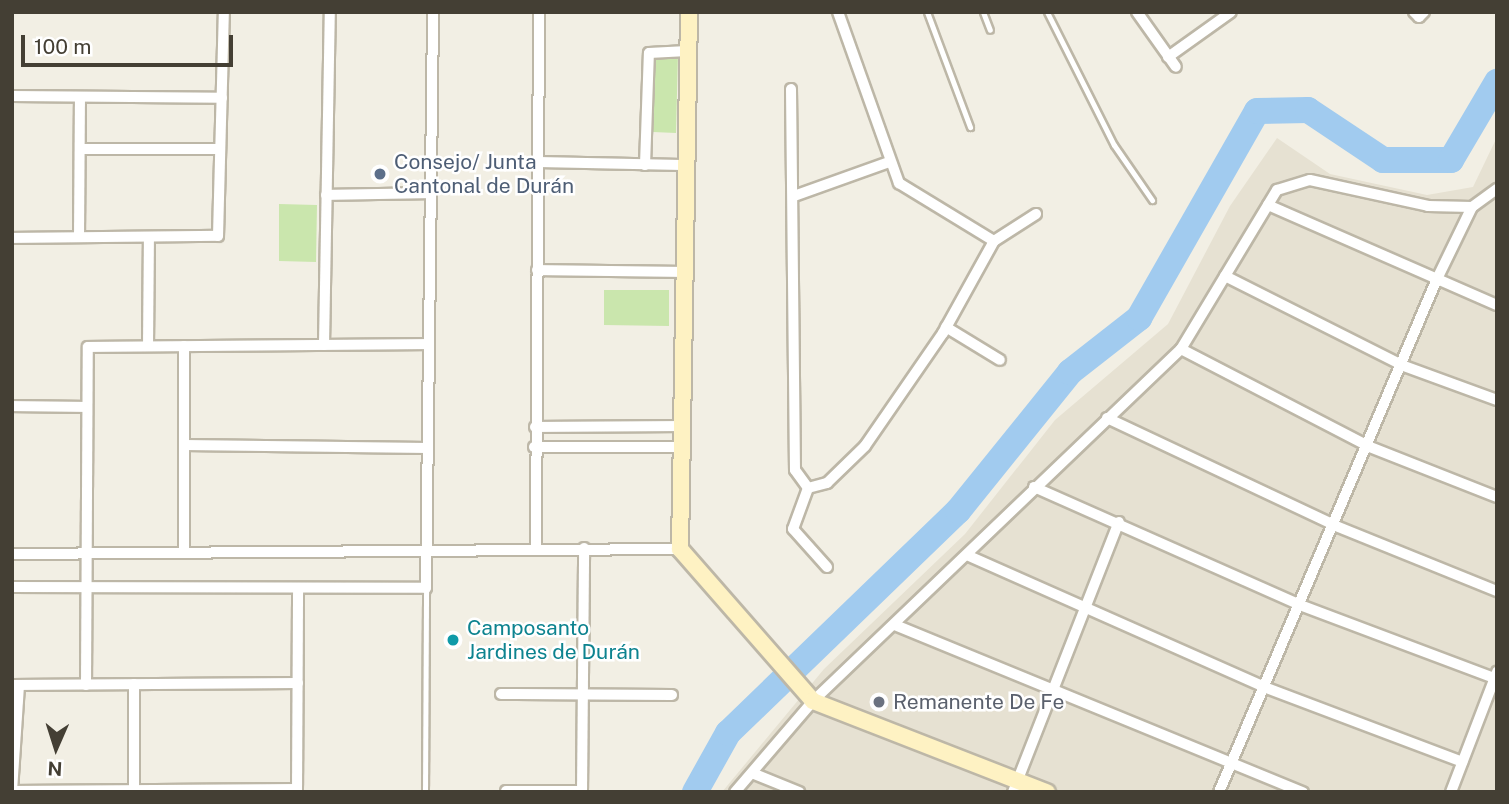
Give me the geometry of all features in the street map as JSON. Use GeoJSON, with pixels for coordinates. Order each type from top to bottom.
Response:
{"type":"FeatureCollection","features":[{"type":"Feature","properties":{"kind":"street"},"geometry":{"type":"LineString","coordinates":[[12,237],[218,236],[224,12]]}},
{"type":"Feature","properties":{"kind":"street"},"geometry":{"type":"LineString","coordinates":[[324,345],[330,12]]}},
{"type":"Feature","properties":{"kind":"street"},"geometry":{"type":"LineString","coordinates":[[12,587],[426,588],[433,12]]}},
{"type":"Feature","properties":{"kind":"street"},"geometry":{"type":"LineString","coordinates":[[536,548],[534,447],[539,12]]}},
{"type":"Feature","properties":{"kind":"street"},"geometry":{"type":"LineString","coordinates":[[689,12],[682,165],[680,549],[762,638],[809,698],[1015,786],[1047,792]]}},
{"type":"Feature","properties":{"kind":"street"},"geometry":{"type":"LineString","coordinates":[[838,12],[889,162],[912,193],[994,241]]}},
{"type":"Feature","properties":{"kind":"street"},"geometry":{"type":"LineString","coordinates":[[1137,12],[1176,67]]}},
{"type":"Feature","properties":{"kind":"street"},"geometry":{"type":"LineString","coordinates":[[1168,57],[1231,12]]}},
{"type":"Feature","properties":{"kind":"street"},"geometry":{"type":"LineString","coordinates":[[1413,12],[1419,17],[1424,12]]}},
{"type":"Feature","properties":{"kind":"street"},"geometry":{"type":"LineString","coordinates":[[645,165],[649,53],[687,51]]}},
{"type":"Feature","properties":{"kind":"street"},"geometry":{"type":"LineString","coordinates":[[792,89],[795,470],[808,488]]}},
{"type":"Feature","properties":{"kind":"street"},"geometry":{"type":"LineString","coordinates":[[12,96],[222,98]]}},
{"type":"Feature","properties":{"kind":"street"},"geometry":{"type":"LineString","coordinates":[[79,237],[80,98]]}},
{"type":"Feature","properties":{"kind":"street"},"geometry":{"type":"LineString","coordinates":[[81,149],[220,149]]}},
{"type":"Feature","properties":{"kind":"street"},"geometry":{"type":"LineString","coordinates":[[538,162],[682,165]]}},
{"type":"Feature","properties":{"kind":"street"},"geometry":{"type":"LineString","coordinates":[[794,196],[889,162]]}},
{"type":"Feature","properties":{"kind":"street"},"geometry":{"type":"LineString","coordinates":[[735,792],[809,698],[895,625],[969,556],[1034,487],[1181,349],[1268,205],[1285,185],[1310,180],[1428,206],[1472,207],[1495,196]]}},
{"type":"Feature","properties":{"kind":"street"},"geometry":{"type":"LineString","coordinates":[[326,195],[431,193]]}},
{"type":"Feature","properties":{"kind":"street"},"geometry":{"type":"LineString","coordinates":[[1268,205],[1436,281],[1497,305]]}},
{"type":"Feature","properties":{"kind":"street"},"geometry":{"type":"LineString","coordinates":[[1219,792],[1370,447],[1436,281],[1472,207]]}},
{"type":"Feature","properties":{"kind":"street"},"geometry":{"type":"LineString","coordinates":[[827,567],[793,529],[808,488],[847,468],[946,327],[994,241],[1036,214]]}},
{"type":"Feature","properties":{"kind":"street"},"geometry":{"type":"LineString","coordinates":[[148,346],[149,237]]}},
{"type":"Feature","properties":{"kind":"street"},"geometry":{"type":"LineString","coordinates":[[537,270],[682,272]]}},
{"type":"Feature","properties":{"kind":"street"},"geometry":{"type":"LineString","coordinates":[[1225,276],[1404,366],[1497,400]]}},
{"type":"Feature","properties":{"kind":"street"},"geometry":{"type":"LineString","coordinates":[[946,327],[1000,360]]}},
{"type":"Feature","properties":{"kind":"street"},"geometry":{"type":"LineString","coordinates":[[86,685],[84,553],[88,347],[429,344]]}},
{"type":"Feature","properties":{"kind":"street"},"geometry":{"type":"LineString","coordinates":[[184,346],[184,551]]}},
{"type":"Feature","properties":{"kind":"street"},"geometry":{"type":"LineString","coordinates":[[1181,349],[1370,447],[1497,497]]}},
{"type":"Feature","properties":{"kind":"street"},"geometry":{"type":"LineString","coordinates":[[12,407],[86,407]]}},
{"type":"Feature","properties":{"kind":"street"},"geometry":{"type":"LineString","coordinates":[[1107,418],[1336,526],[1497,591]]}},
{"type":"Feature","properties":{"kind":"street"},"geometry":{"type":"LineString","coordinates":[[535,427],[680,426]]}},
{"type":"Feature","properties":{"kind":"street"},"geometry":{"type":"LineString","coordinates":[[184,445],[428,448]]}},
{"type":"Feature","properties":{"kind":"street"},"geometry":{"type":"LineString","coordinates":[[534,447],[680,447]]}},
{"type":"Feature","properties":{"kind":"street"},"geometry":{"type":"LineString","coordinates":[[1034,487],[1119,522],[1300,605],[1496,675],[1451,792]]}},
{"type":"Feature","properties":{"kind":"street"},"geometry":{"type":"LineString","coordinates":[[1015,786],[1084,604],[1119,522]]}},
{"type":"Feature","properties":{"kind":"street"},"geometry":{"type":"LineString","coordinates":[[12,554],[426,548],[680,549]]}},
{"type":"Feature","properties":{"kind":"street"},"geometry":{"type":"LineString","coordinates":[[506,791],[582,791],[584,548]]}},
{"type":"Feature","properties":{"kind":"street"},"geometry":{"type":"LineString","coordinates":[[969,556],[1084,604],[1264,687],[1462,762]]}},
{"type":"Feature","properties":{"kind":"street"},"geometry":{"type":"LineString","coordinates":[[298,588],[298,683],[297,790],[12,791],[15,685],[298,683]]}},
{"type":"Feature","properties":{"kind":"street"},"geometry":{"type":"LineString","coordinates":[[895,625],[1303,792]]}},
{"type":"Feature","properties":{"kind":"street"},"geometry":{"type":"LineString","coordinates":[[134,684],[134,792]]}},
{"type":"Feature","properties":{"kind":"street"},"geometry":{"type":"LineString","coordinates":[[501,694],[672,695]]}},
{"type":"Feature","properties":{"kind":"street"},"geometry":{"type":"LineString","coordinates":[[752,773],[799,792]]}},
{"type":"Feature","properties":{"kind":"lane"},"geometry":{"type":"LineString","coordinates":[[927,12],[970,127]]}},
{"type":"Feature","properties":{"kind":"lane"},"geometry":{"type":"LineString","coordinates":[[983,12],[990,30]]}},
{"type":"Feature","properties":{"kind":"lane"},"geometry":{"type":"LineString","coordinates":[[1047,12],[1114,145],[1152,200]]}},
{"type":"Feature","properties":{"kind":"lane"},"geometry":{"type":"LineString","coordinates":[[425,792],[426,588]]}},
{"type":"Feature","properties":{"kind":"shaded area"},"geometry":{"type":"Polygon","coordinates":[[[1497,137],[1497,792],[722,792],[824,669],[965,534],[1055,420],[1168,324],[1230,206],[1277,138],[1330,174],[1427,195],[1473,187],[1497,137]]]}},
{"type":"Feature","properties":{"kind":"green space"},"geometry":{"type":"Polygon","coordinates":[[[654,53],[678,53],[676,133],[653,132],[654,53]]]}},
{"type":"Feature","properties":{"kind":"green space"},"geometry":{"type":"Polygon","coordinates":[[[279,204],[317,205],[316,262],[279,261],[279,204]]]}},
{"type":"Feature","properties":{"kind":"green space"},"geometry":{"type":"Polygon","coordinates":[[[604,290],[669,290],[669,326],[604,325],[604,290]]]}},
{"type":"Feature","properties":{"kind":"waterway"},"geometry":{"type":"LineString","coordinates":[[695,792],[728,733],[958,511],[1070,372],[1139,318],[1257,111],[1308,110],[1383,160],[1451,160],[1497,82]]}},
{"type":"Feature","properties":{"kind":"place","name":"Consejo/ Junta Cantonal de Durán"},"geometry":{"type":"Point","coordinates":[380,174]}},
{"type":"Feature","properties":{"kind":"place","name":"Camposanto Jardines de Durán"},"geometry":{"type":"Point","coordinates":[453,640]}},
{"type":"Feature","properties":{"kind":"place","name":"Remanente De Fe"},"geometry":{"type":"Point","coordinates":[879,702]}}]}
